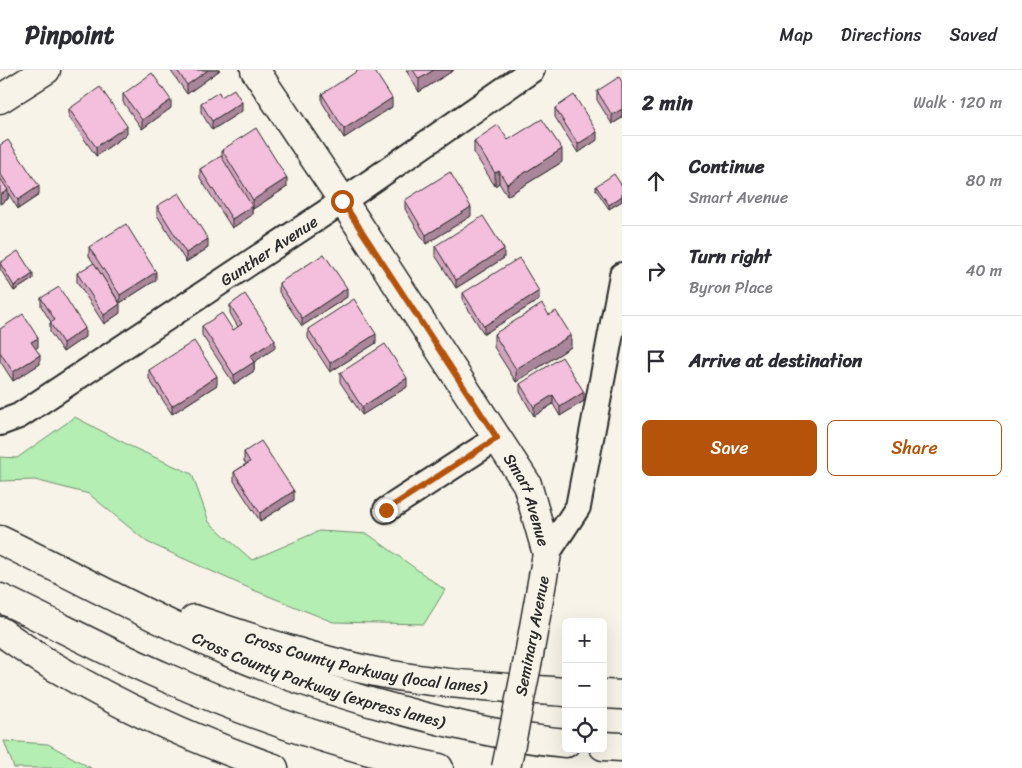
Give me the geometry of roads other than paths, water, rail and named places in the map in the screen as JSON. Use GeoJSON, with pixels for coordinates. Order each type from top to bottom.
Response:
{"type":"FeatureCollection","features":[{"type":"Feature","properties":{"kind":"main road"},"geometry":{"type":"LineString","coordinates":[[0,99],[46,70]]}},
{"type":"Feature","properties":{"kind":"main road","name":"Smart Avenue"},"geometry":{"type":"LineString","coordinates":[[256,70],[527,484],[547,554]]}},
{"type":"Feature","properties":{"kind":"main road"},"geometry":{"type":"LineString","coordinates":[[0,540],[84,581]]}},
{"type":"Feature","properties":{"kind":"main road","name":"Seminary Avenue"},"geometry":{"type":"LineString","coordinates":[[506,768],[547,554]]}},
{"type":"Feature","properties":{"kind":"main road","name":"Cross County Parkway (local lanes)"},"geometry":{"type":"LineString","coordinates":[[84,581],[291,651],[377,672],[462,684],[562,692]]}},
{"type":"Feature","properties":{"kind":"main road","name":"Cross County Parkway (express lanes)"},"geometry":{"type":"LineString","coordinates":[[84,581],[224,650],[265,667],[337,692],[374,704],[476,729],[562,743]]}},
{"type":"Feature","properties":{"kind":"main road"},"geometry":{"type":"LineString","coordinates":[[0,598],[165,678],[248,712],[290,728],[439,768]]}},
{"type":"Feature","properties":{"kind":"main road"},"geometry":{"type":"LineString","coordinates":[[0,631],[57,668],[126,705],[215,746],[274,768]]}},
{"type":"Feature","properties":{"kind":"main road"},"geometry":{"type":"LineString","coordinates":[[607,694],[622,695]]}},
{"type":"Feature","properties":{"kind":"main road"},"geometry":{"type":"LineString","coordinates":[[607,746],[622,747]]}},
{"type":"Feature","properties":{"kind":"street","name":"Gunther Avenue"},"geometry":{"type":"LineString","coordinates":[[0,423],[19,416],[342,201],[532,70]]}},
{"type":"Feature","properties":{"kind":"street","name":"Seminary Avenue"},"geometry":{"type":"LineString","coordinates":[[547,554],[578,507],[622,276]]}},
{"type":"Feature","properties":{"kind":"street"},"geometry":{"type":"LineString","coordinates":[[386,510],[497,438]]}}]}
